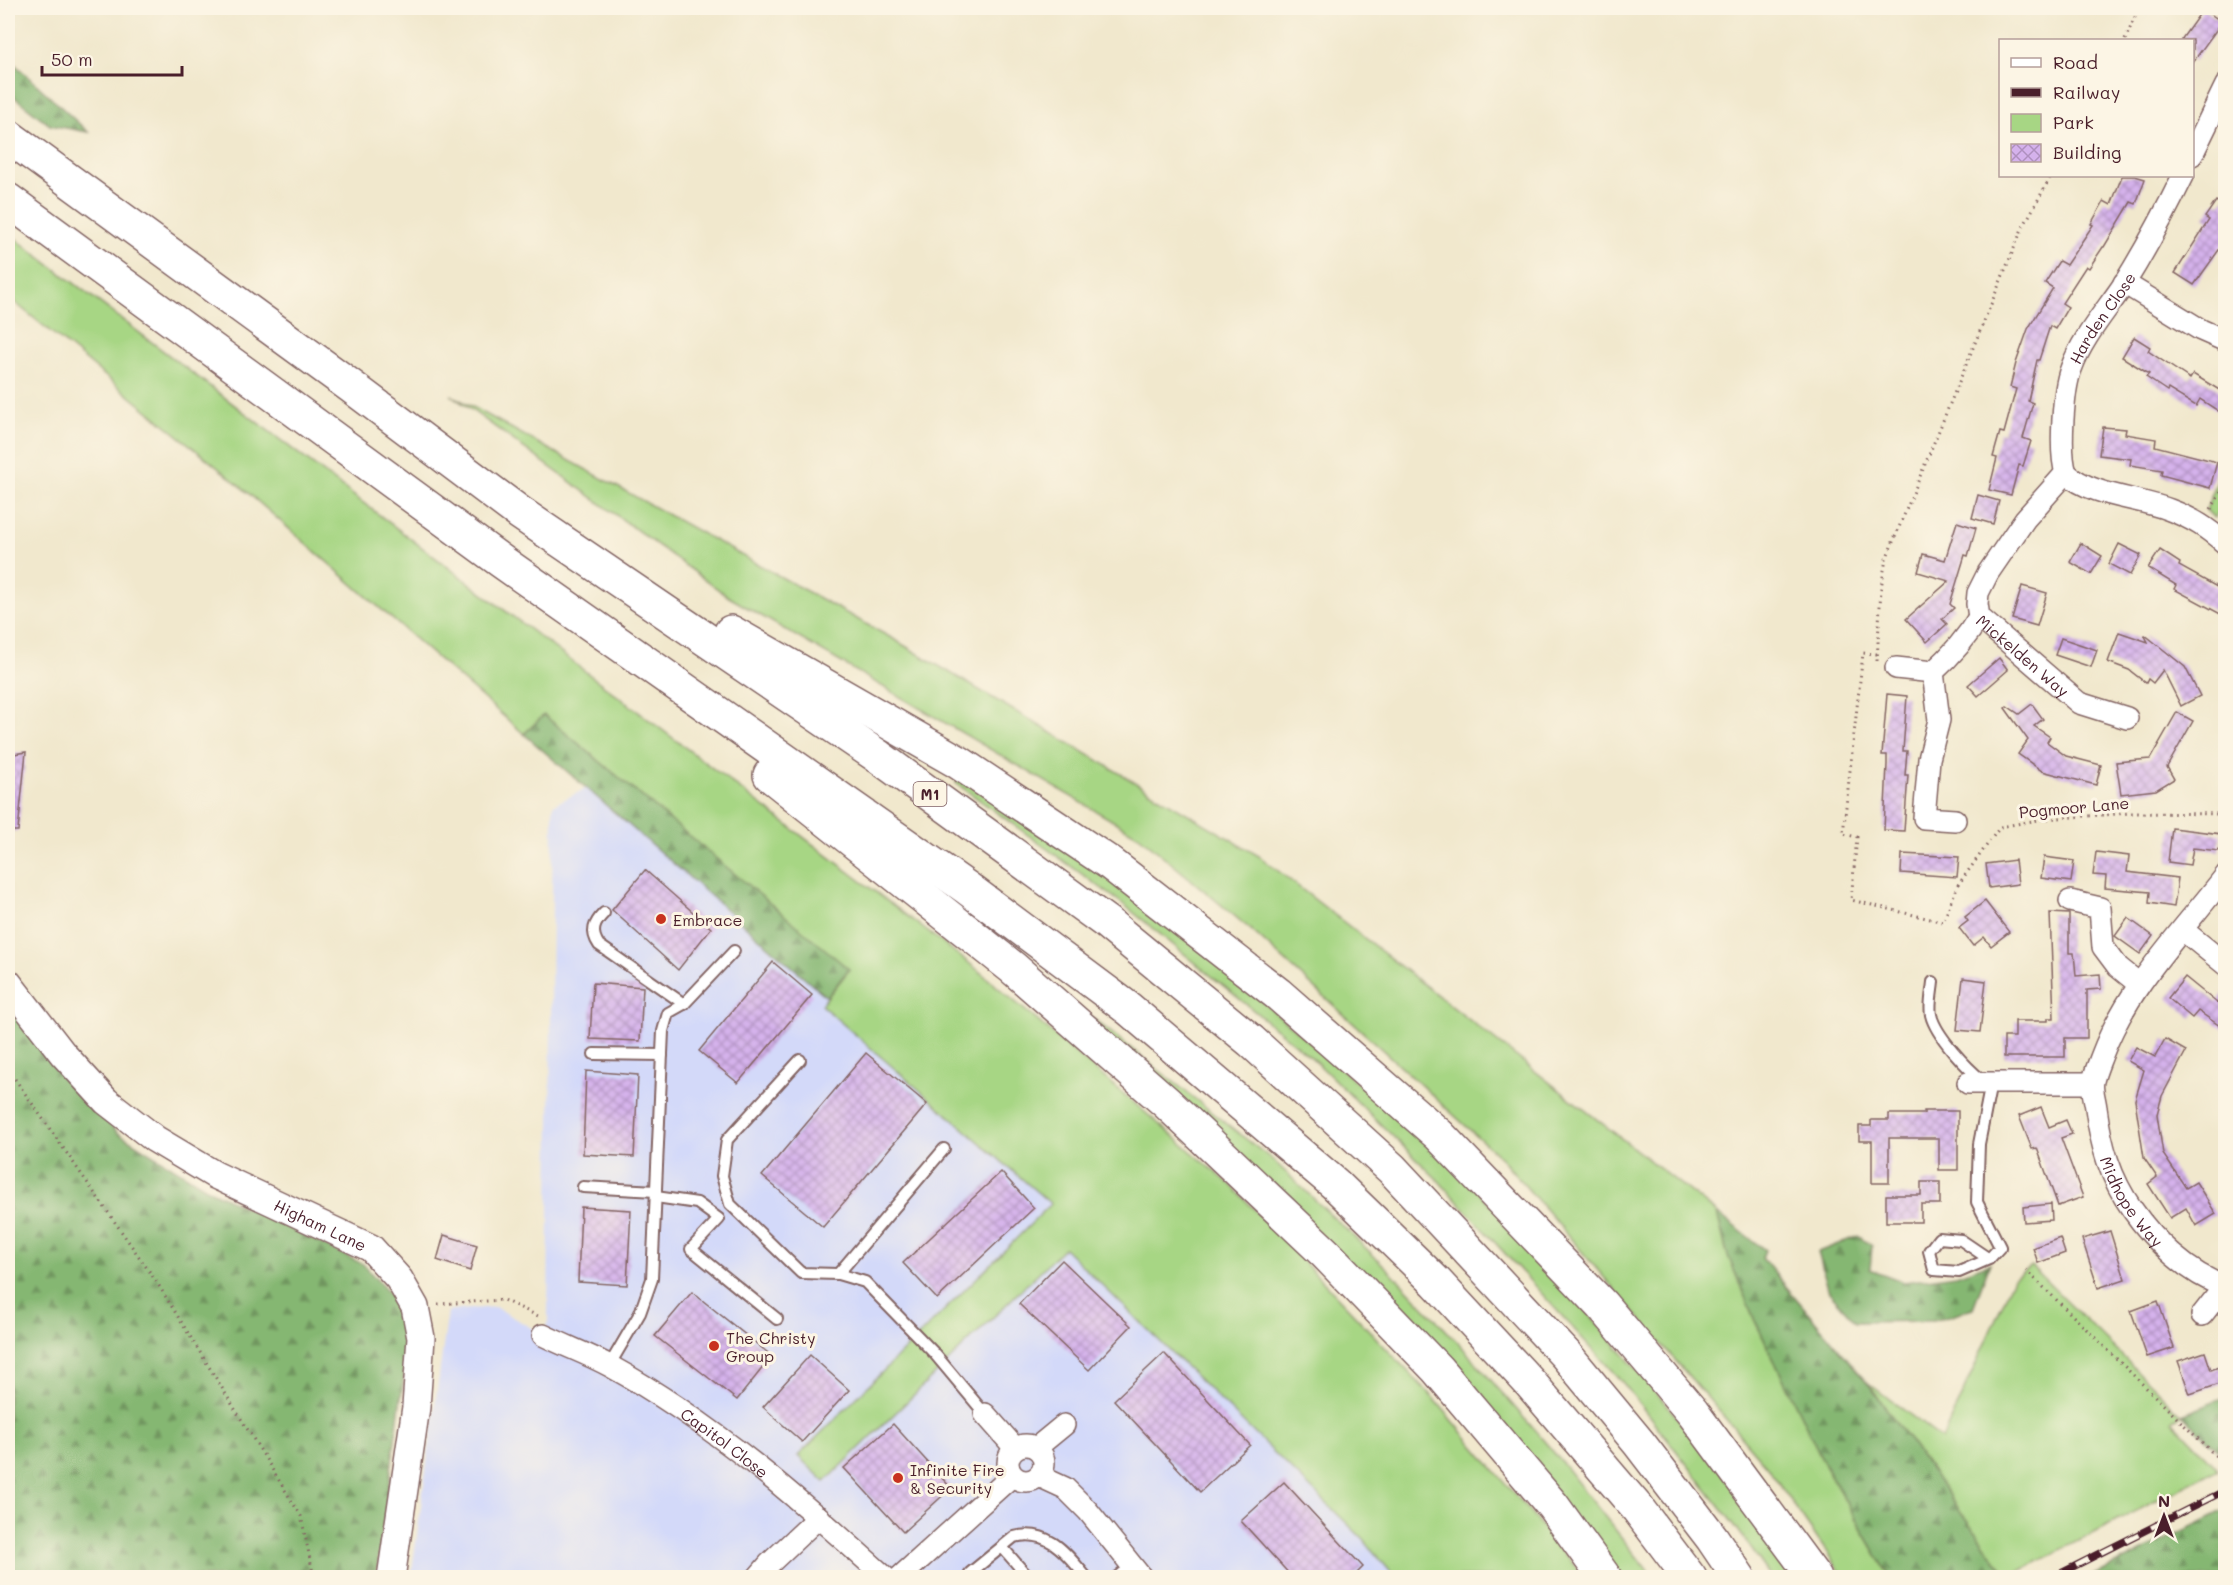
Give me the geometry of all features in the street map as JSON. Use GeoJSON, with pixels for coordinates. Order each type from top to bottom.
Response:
{"type":"FeatureCollection","features":[{"type":"Feature","properties":{"kind":"highway","name":"M1"},"geometry":{"type":"LineString","coordinates":[[8,136],[352,387],[520,513],[879,757],[1106,922],[1251,1041],[1392,1169],[1566,1355],[1646,1452],[1712,1538],[1739,1578]]}},
{"type":"Feature","properties":{"kind":"highway"},"geometry":{"type":"LineString","coordinates":[[8,200],[501,561],[967,888],[1129,1009],[1317,1169],[1436,1282],[1531,1384],[1638,1509],[1690,1578]]}},
{"type":"Feature","properties":{"kind":"highway","name":"M1"},"geometry":{"type":"LineString","coordinates":[[520,513],[958,762],[1111,864],[1278,994],[1439,1136],[1602,1305],[1693,1413],[1815,1578]]}},
{"type":"Feature","properties":{"kind":"highway"},"geometry":{"type":"LineString","coordinates":[[501,561],[1013,968],[1167,1103],[1325,1253],[1437,1369],[1553,1506],[1605,1578]]}},
{"type":"Feature","properties":{"kind":"street"},"geometry":{"type":"LineString","coordinates":[[2194,153],[2226,85]]}},
{"type":"Feature","properties":{"kind":"street","name":"Harden Close"},"geometry":{"type":"LineString","coordinates":[[2066,473],[2062,452],[2070,370],[2078,351],[2124,283],[2162,220],[2183,177]]}},
{"type":"Feature","properties":{"kind":"street"},"geometry":{"type":"LineString","coordinates":[[2124,283],[2201,330],[2226,341]]}},
{"type":"Feature","properties":{"kind":"street"},"geometry":{"type":"LineString","coordinates":[[2066,473],[2084,485],[2169,509],[2201,523],[2226,544]]}},
{"type":"Feature","properties":{"kind":"street","name":"Mickelden Way"},"geometry":{"type":"LineString","coordinates":[[2066,473],[2025,519],[1988,573],[1978,593],[1979,617],[2079,704],[2127,718]]}},
{"type":"Feature","properties":{"kind":"street"},"geometry":{"type":"LineString","coordinates":[[1896,668],[1933,672],[1953,654],[1968,636],[1979,617]]}},
{"type":"Feature","properties":{"kind":"street"},"geometry":{"type":"LineString","coordinates":[[1933,672],[1939,720],[1929,759],[1924,818],[1955,820]]}},
{"type":"Feature","properties":{"kind":"street","name":"Midhope Way"},"geometry":{"type":"LineString","coordinates":[[2202,1315],[2225,1287],[2210,1280],[2174,1256],[2141,1222],[2122,1195],[2110,1172],[2100,1137],[2092,1083],[2110,1034],[2139,984],[2226,875]]}},
{"type":"Feature","properties":{"kind":"street"},"geometry":{"type":"LineString","coordinates":[[2070,901],[2100,908],[2103,947],[2118,967],[2139,984]]}},
{"type":"Feature","properties":{"kind":"street"},"geometry":{"type":"LineString","coordinates":[[2184,930],[2226,965]]}},
{"type":"Feature","properties":{"kind":"street","name":"Higham Lane"},"geometry":{"type":"LineString","coordinates":[[8,983],[63,1054],[114,1107],[154,1139],[215,1175],[371,1248],[399,1279],[415,1307],[421,1338],[417,1398],[391,1578]]}},
{"type":"Feature","properties":{"kind":"street"},"geometry":{"type":"LineString","coordinates":[[1982,1083],[2092,1083]]}},
{"type":"Feature","properties":{"kind":"street","name":"Capitol Close"},"geometry":{"type":"LineString","coordinates":[[543,1335],[609,1366],[686,1414],[764,1470],[886,1578]]}},
{"type":"Feature","properties":{"kind":"street"},"geometry":{"type":"LineString","coordinates":[[985,1414],[1025,1448],[1041,1452],[1044,1460],[1042,1472],[1039,1476],[1026,1482],[1012,1476],[1007,1465],[1008,1459],[1025,1448],[1064,1425]]}},
{"type":"Feature","properties":{"kind":"street"},"geometry":{"type":"LineString","coordinates":[[899,1578],[1012,1476]]}},
{"type":"Feature","properties":{"kind":"street"},"geometry":{"type":"LineString","coordinates":[[1039,1476],[1065,1488],[1088,1511],[1130,1573]]}},
{"type":"Feature","properties":{"kind":"street"},"geometry":{"type":"LineString","coordinates":[[757,1578],[819,1517]]}},
{"type":"Feature","properties":{"kind":"lane"},"geometry":{"type":"LineString","coordinates":[[604,913],[595,922],[594,938],[599,945],[684,1005]]}},
{"type":"Feature","properties":{"kind":"lane"},"geometry":{"type":"LineString","coordinates":[[609,1366],[640,1313],[652,1279],[663,1031],[668,1013],[684,1005],[734,951]]}},
{"type":"Feature","properties":{"kind":"lane"},"geometry":{"type":"LineString","coordinates":[[1933,982],[1930,1010],[1937,1028],[1982,1083],[1977,1202],[2000,1247],[1989,1259],[1959,1272],[1934,1270],[1929,1251],[1939,1238],[1961,1240],[1989,1259]]}},
{"type":"Feature","properties":{"kind":"lane"},"geometry":{"type":"LineString","coordinates":[[594,1054],[662,1055]]}},
{"type":"Feature","properties":{"kind":"lane"},"geometry":{"type":"LineString","coordinates":[[800,1060],[727,1140],[722,1176],[730,1204],[801,1273],[838,1274],[865,1282],[934,1353],[985,1414]]}},
{"type":"Feature","properties":{"kind":"lane"},"geometry":{"type":"LineString","coordinates":[[838,1274],[944,1149]]}},
{"type":"Feature","properties":{"kind":"lane"},"geometry":{"type":"LineString","coordinates":[[583,1187],[656,1194],[697,1203],[719,1219],[691,1249],[777,1319]]}},
{"type":"Feature","properties":{"kind":"lane"},"geometry":{"type":"LineString","coordinates":[[974,1578],[970,1573],[1019,1535],[1042,1538],[1057,1544],[1087,1578]]}},
{"type":"Feature","properties":{"kind":"lane"},"geometry":{"type":"LineString","coordinates":[[1002,1547],[1029,1578]]}},
{"type":"Feature","properties":{"kind":"path"},"geometry":{"type":"LineString","coordinates":[[2125,39],[2139,8]]}},
{"type":"Feature","properties":{"kind":"path"},"geometry":{"type":"LineString","coordinates":[[1896,668],[1877,666],[1881,588],[1886,560],[2022,229],[2050,177]]}},
{"type":"Feature","properties":{"kind":"path"},"geometry":{"type":"LineString","coordinates":[[2201,523],[2226,484]]}},
{"type":"Feature","properties":{"kind":"path","name":"Pogmoor Lane"},"geometry":{"type":"LineString","coordinates":[[1877,654],[1863,653],[1843,834],[1857,837],[1851,900],[1944,922],[1958,885],[2000,827],[2044,819],[2132,813],[2226,814]]}},
{"type":"Feature","properties":{"kind":"path"},"geometry":{"type":"LineString","coordinates":[[8,1069],[156,1281],[301,1516],[314,1578]]}},
{"type":"Feature","properties":{"kind":"path"},"geometry":{"type":"LineString","coordinates":[[2026,1270],[2226,1466]]}},
{"type":"Feature","properties":{"kind":"path"},"geometry":{"type":"LineString","coordinates":[[415,1307],[503,1300],[548,1321],[543,1335]]}},
{"type":"Feature","properties":{"kind":"shaded area"},"geometry":{"type":"Polygon","coordinates":[[[587,788],[827,997],[822,1005],[1051,1204],[798,1456],[826,1482],[1064,1248],[1362,1538],[1395,1577],[411,1578],[448,1311],[496,1307],[543,1335],[548,1321],[553,805],[587,788]]]}},
{"type":"Feature","properties":{"kind":"green space"},"geometry":{"type":"Polygon","coordinates":[[[8,58],[88,132],[50,125],[8,92],[8,58]]]}},
{"type":"Feature","properties":{"kind":"green space"},"geometry":{"type":"Polygon","coordinates":[[[8,233],[973,966],[1232,1186],[1438,1403],[1584,1577],[1395,1577],[1362,1538],[1064,1248],[825,1482],[798,1456],[1051,1204],[821,1005],[849,970],[544,715],[524,734],[239,485],[8,297],[8,233]]]}},
{"type":"Feature","properties":{"kind":"green space"},"geometry":{"type":"Polygon","coordinates":[[[451,395],[895,640],[1259,856],[1717,1213],[1727,1253],[1755,1321],[1829,1473],[1890,1577],[1844,1577],[1768,1468],[1503,1160],[1250,929],[1139,836],[729,597],[451,395]]]}},
{"type":"Feature","properties":{"kind":"green space"},"geometry":{"type":"Polygon","coordinates":[[[2225,461],[2225,504],[2214,518],[2206,510],[2225,461]]]}},
{"type":"Feature","properties":{"kind":"green space"},"geometry":{"type":"Polygon","coordinates":[[[544,715],[849,969],[827,997],[524,734],[544,715]]]}},
{"type":"Feature","properties":{"kind":"green space"},"geometry":{"type":"Polygon","coordinates":[[[958,777],[1152,907],[1438,1152],[1529,1243],[1709,1455],[1799,1577],[1771,1577],[1736,1527],[1624,1384],[1437,1179],[1312,1058],[1123,904],[956,783],[958,777]]]}},
{"type":"Feature","properties":{"kind":"green space"},"geometry":{"type":"Polygon","coordinates":[[[1038,975],[1274,1161],[1393,1274],[1463,1348],[1551,1449],[1653,1577],[1612,1577],[1536,1470],[1038,975]]]}},
{"type":"Feature","properties":{"kind":"green space"},"geometry":{"type":"Polygon","coordinates":[[[8,1007],[56,1066],[118,1133],[211,1191],[363,1264],[401,1307],[408,1347],[376,1577],[8,1577],[8,1007]]]}},
{"type":"Feature","properties":{"kind":"green space"},"geometry":{"type":"Polygon","coordinates":[[[1717,1213],[1765,1250],[1762,1258],[1867,1382],[2008,1577],[1890,1577],[1829,1473],[1755,1321],[1727,1253],[1717,1213]]]}},
{"type":"Feature","properties":{"kind":"green space"},"geometry":{"type":"Polygon","coordinates":[[[1858,1236],[1872,1246],[1870,1269],[1904,1282],[1956,1275],[1990,1263],[1973,1308],[1933,1321],[1856,1322],[1829,1292],[1818,1252],[1858,1236]]]}},
{"type":"Feature","properties":{"kind":"green space"},"geometry":{"type":"Polygon","coordinates":[[[2031,1266],[2182,1415],[2172,1421],[2218,1469],[2008,1577],[1867,1382],[1942,1439],[2014,1278],[2031,1266]]]}},
{"type":"Feature","properties":{"kind":"green space"},"geometry":{"type":"Polygon","coordinates":[[[2225,1398],[2225,1456],[2182,1415],[2225,1398]]]}},
{"type":"Feature","properties":{"kind":"green space"},"geometry":{"type":"Polygon","coordinates":[[[2225,1510],[2225,1574],[2218,1578],[2091,1577],[2225,1510]]]}},
{"type":"Feature","properties":{"kind":"building"},"geometry":{"type":"Polygon","coordinates":[[[2203,9],[2222,22],[2194,61],[2194,39],[2182,39],[2203,9]]]}},
{"type":"Feature","properties":{"kind":"building"},"geometry":{"type":"Polygon","coordinates":[[[2122,177],[2145,179],[2136,204],[2131,202],[2104,247],[2089,268],[2086,266],[2062,303],[2068,307],[2055,329],[2050,326],[2039,360],[2037,360],[2028,401],[2033,403],[2023,438],[2031,441],[2023,466],[2019,465],[2011,495],[1989,490],[1997,458],[1993,457],[2000,432],[2004,433],[2016,389],[2010,387],[2016,363],[2028,329],[2053,288],[2045,283],[2059,261],[2066,265],[2093,225],[2091,224],[2104,201],[2111,205],[2122,177]]]}},
{"type":"Feature","properties":{"kind":"building"},"geometry":{"type":"Polygon","coordinates":[[[2226,197],[2226,240],[2194,285],[2175,273],[2209,220],[2205,217],[2216,201],[2221,204],[2226,197]]]}},
{"type":"Feature","properties":{"kind":"building"},"geometry":{"type":"Polygon","coordinates":[[[2134,337],[2150,347],[2148,351],[2190,379],[2193,374],[2226,394],[2226,416],[2200,399],[2196,406],[2168,389],[2167,391],[2146,377],[2149,374],[2122,357],[2134,337]]]}},
{"type":"Feature","properties":{"kind":"building"},"geometry":{"type":"Polygon","coordinates":[[[2103,427],[2126,429],[2125,434],[2156,439],[2155,446],[2217,462],[2210,488],[2161,475],[2162,470],[2130,465],[2131,459],[2099,455],[2103,427]]]}},
{"type":"Feature","properties":{"kind":"building"},"geometry":{"type":"Polygon","coordinates":[[[1978,495],[1999,501],[1993,524],[1972,518],[1978,495]]]}},
{"type":"Feature","properties":{"kind":"building"},"geometry":{"type":"Polygon","coordinates":[[[1957,522],[1976,528],[1950,604],[1954,608],[1942,619],[1947,624],[1927,642],[1906,619],[1949,581],[1918,572],[1923,554],[1945,560],[1957,522]]]}},
{"type":"Feature","properties":{"kind":"building"},"geometry":{"type":"Polygon","coordinates":[[[2081,543],[2102,556],[2091,574],[2070,562],[2081,543]]]}},
{"type":"Feature","properties":{"kind":"building"},"geometry":{"type":"Polygon","coordinates":[[[2119,544],[2141,555],[2130,575],[2109,564],[2119,544]]]}},
{"type":"Feature","properties":{"kind":"building"},"geometry":{"type":"Polygon","coordinates":[[[2160,550],[2180,563],[2179,566],[2226,592],[2226,617],[2174,589],[2176,585],[2148,568],[2160,550]]]}},
{"type":"Feature","properties":{"kind":"building"},"geometry":{"type":"Polygon","coordinates":[[[2022,586],[2047,593],[2037,626],[2012,619],[2022,586]]]}},
{"type":"Feature","properties":{"kind":"building"},"geometry":{"type":"Polygon","coordinates":[[[2119,632],[2148,642],[2144,634],[2185,667],[2200,696],[2181,706],[2163,670],[2153,683],[2148,679],[2146,683],[2129,670],[2108,662],[2119,632]]]}},
{"type":"Feature","properties":{"kind":"building"},"geometry":{"type":"Polygon","coordinates":[[[2061,638],[2097,650],[2091,667],[2055,655],[2061,638]]]}},
{"type":"Feature","properties":{"kind":"building"},"geometry":{"type":"Polygon","coordinates":[[[1999,658],[2008,670],[1978,696],[1968,685],[1999,658]]]}},
{"type":"Feature","properties":{"kind":"building"},"geometry":{"type":"Polygon","coordinates":[[[1887,694],[1907,696],[1903,751],[1907,751],[1905,775],[1908,775],[1904,831],[1884,830],[1887,755],[1882,755],[1887,694]]]}},
{"type":"Feature","properties":{"kind":"building"},"geometry":{"type":"Polygon","coordinates":[[[2032,704],[2043,719],[2034,726],[2050,737],[2047,742],[2066,756],[2101,765],[2096,785],[2042,771],[2018,754],[2028,740],[2005,708],[2007,706],[2019,714],[2032,704]]]}},
{"type":"Feature","properties":{"kind":"building"},"geometry":{"type":"Polygon","coordinates":[[[2177,712],[2193,721],[2167,767],[2174,779],[2156,790],[2121,794],[2116,762],[2150,759],[2177,712]]]}},
{"type":"Feature","properties":{"kind":"building"},"geometry":{"type":"Polygon","coordinates":[[[26,752],[18,831],[8,831],[8,755],[26,752]]]}},
{"type":"Feature","properties":{"kind":"building"},"geometry":{"type":"Polygon","coordinates":[[[2172,828],[2221,834],[2219,851],[2193,848],[2190,865],[2168,862],[2172,828]]]}},
{"type":"Feature","properties":{"kind":"building"},"geometry":{"type":"Polygon","coordinates":[[[2096,852],[2129,856],[2127,872],[2178,878],[2174,907],[2149,903],[2150,892],[2105,888],[2106,876],[2093,875],[2096,852]]]}},
{"type":"Feature","properties":{"kind":"building"},"geometry":{"type":"Polygon","coordinates":[[[1902,854],[1959,857],[1957,877],[1901,873],[1902,854]]]}},
{"type":"Feature","properties":{"kind":"building"},"geometry":{"type":"Polygon","coordinates":[[[2044,857],[2074,861],[2071,882],[2041,878],[2044,857]]]}},
{"type":"Feature","properties":{"kind":"building"},"geometry":{"type":"Polygon","coordinates":[[[2015,860],[2018,884],[1989,888],[1986,864],[2015,860]]]}},
{"type":"Feature","properties":{"kind":"building","name":"Embrace"},"geometry":{"type":"Polygon","coordinates":[[[645,870],[711,928],[678,970],[612,910],[645,870]]]}},
{"type":"Feature","properties":{"kind":"building"},"geometry":{"type":"Polygon","coordinates":[[[1985,901],[2009,932],[1991,946],[1984,937],[1973,946],[1959,928],[1968,921],[1965,917],[1985,901]]]}},
{"type":"Feature","properties":{"kind":"building"},"geometry":{"type":"Polygon","coordinates":[[[2050,913],[2069,914],[2069,953],[2074,953],[2076,976],[2100,974],[2101,989],[2087,990],[2087,1038],[2065,1038],[2065,1057],[2004,1057],[2004,1037],[2015,1037],[2015,1021],[2048,1021],[2048,1018],[2054,1018],[2050,913]]]}},
{"type":"Feature","properties":{"kind":"building"},"geometry":{"type":"Polygon","coordinates":[[[2128,918],[2153,936],[2140,954],[2115,936],[2128,918]]]}},
{"type":"Feature","properties":{"kind":"building"},"geometry":{"type":"Polygon","coordinates":[[[773,962],[812,995],[738,1083],[699,1051],[773,962]]]}},
{"type":"Feature","properties":{"kind":"building"},"geometry":{"type":"Polygon","coordinates":[[[2185,977],[2217,1003],[2226,990],[2226,1030],[2198,1011],[2192,1018],[2168,998],[2185,977]]]}},
{"type":"Feature","properties":{"kind":"building"},"geometry":{"type":"Polygon","coordinates":[[[1963,978],[1986,981],[1980,1032],[1957,1030],[1963,978]]]}},
{"type":"Feature","properties":{"kind":"building"},"geometry":{"type":"Polygon","coordinates":[[[593,983],[643,987],[640,1041],[590,1039],[593,983]]]}},
{"type":"Feature","properties":{"kind":"building"},"geometry":{"type":"Polygon","coordinates":[[[2165,1039],[2186,1051],[2162,1096],[2157,1114],[2163,1154],[2186,1188],[2196,1182],[2216,1214],[2196,1226],[2186,1208],[2170,1218],[2148,1184],[2157,1177],[2144,1158],[2135,1100],[2144,1070],[2128,1061],[2136,1047],[2155,1057],[2165,1039]]]}},
{"type":"Feature","properties":{"kind":"building"},"geometry":{"type":"Polygon","coordinates":[[[866,1053],[927,1104],[823,1227],[762,1176],[866,1053]]]}},
{"type":"Feature","properties":{"kind":"building"},"geometry":{"type":"Polygon","coordinates":[[[586,1071],[638,1075],[634,1157],[583,1154],[586,1071]]]}},
{"type":"Feature","properties":{"kind":"building"},"geometry":{"type":"Polygon","coordinates":[[[2041,1107],[2049,1127],[2066,1120],[2072,1134],[2061,1138],[2083,1197],[2058,1206],[2037,1148],[2032,1149],[2019,1116],[2041,1107]]]}},
{"type":"Feature","properties":{"kind":"building"},"geometry":{"type":"Polygon","coordinates":[[[1924,1111],[1958,1111],[1958,1170],[1939,1170],[1939,1138],[1889,1138],[1889,1183],[1872,1183],[1872,1141],[1859,1141],[1859,1126],[1871,1126],[1871,1120],[1889,1120],[1889,1114],[1924,1114],[1924,1111]]]}},
{"type":"Feature","properties":{"kind":"building"},"geometry":{"type":"Polygon","coordinates":[[[1001,1172],[1034,1208],[937,1299],[903,1263],[1001,1172]]]}},
{"type":"Feature","properties":{"kind":"building"},"geometry":{"type":"Polygon","coordinates":[[[1921,1182],[1940,1182],[1940,1204],[1921,1204],[1921,1222],[1886,1222],[1886,1195],[1921,1195],[1921,1182]]]}},
{"type":"Feature","properties":{"kind":"building"},"geometry":{"type":"Polygon","coordinates":[[[2051,1204],[2052,1220],[2024,1222],[2023,1207],[2051,1204]]]}},
{"type":"Feature","properties":{"kind":"building"},"geometry":{"type":"Polygon","coordinates":[[[581,1207],[631,1210],[627,1285],[578,1282],[581,1207]]]}},
{"type":"Feature","properties":{"kind":"building"},"geometry":{"type":"Polygon","coordinates":[[[2110,1231],[2125,1279],[2098,1288],[2082,1239],[2110,1231]]]}},
{"type":"Feature","properties":{"kind":"building"},"geometry":{"type":"Polygon","coordinates":[[[444,1235],[477,1245],[470,1271],[437,1260],[444,1235]]]}},
{"type":"Feature","properties":{"kind":"building"},"geometry":{"type":"Polygon","coordinates":[[[2060,1238],[2065,1253],[2038,1263],[2033,1248],[2060,1238]]]}},
{"type":"Feature","properties":{"kind":"building"},"geometry":{"type":"Polygon","coordinates":[[[1062,1260],[1131,1326],[1089,1370],[1019,1304],[1062,1260]]]}},
{"type":"Feature","properties":{"kind":"building","name":"The Christy Group"},"geometry":{"type":"Polygon","coordinates":[[[692,1292],[772,1356],[737,1400],[655,1336],[692,1292]]]}},
{"type":"Feature","properties":{"kind":"building"},"geometry":{"type":"Polygon","coordinates":[[[2158,1301],[2174,1348],[2147,1357],[2131,1311],[2158,1301]]]}},
{"type":"Feature","properties":{"kind":"building"},"geometry":{"type":"Polygon","coordinates":[[[2205,1352],[2211,1370],[2226,1364],[2226,1382],[2190,1394],[2178,1361],[2205,1352]]]}},
{"type":"Feature","properties":{"kind":"building"},"geometry":{"type":"Polygon","coordinates":[[[1164,1353],[1250,1445],[1200,1492],[1114,1400],[1164,1353]]]}},
{"type":"Feature","properties":{"kind":"building"},"geometry":{"type":"Polygon","coordinates":[[[810,1355],[849,1390],[802,1442],[763,1407],[810,1355]]]}},
{"type":"Feature","properties":{"kind":"building","name":"Infinite Fire & Security"},"geometry":{"type":"Polygon","coordinates":[[[893,1424],[951,1488],[903,1532],[844,1468],[893,1424]]]}},
{"type":"Feature","properties":{"kind":"building"},"geometry":{"type":"Polygon","coordinates":[[[1284,1482],[1363,1567],[1352,1578],[1293,1578],[1241,1521],[1284,1482]]]}},
{"type":"Feature","properties":{"kind":"railway"},"geometry":{"type":"LineString","coordinates":[[2051,1578],[2226,1490]]}},
{"type":"Feature","properties":{"kind":"place","name":"Embrace"},"geometry":{"type":"Point","coordinates":[661,919]}},
{"type":"Feature","properties":{"kind":"place","name":"The Christy Group"},"geometry":{"type":"Point","coordinates":[714,1346]}},
{"type":"Feature","properties":{"kind":"place","name":"Infinite Fire & Security"},"geometry":{"type":"Point","coordinates":[898,1478]}}]}
